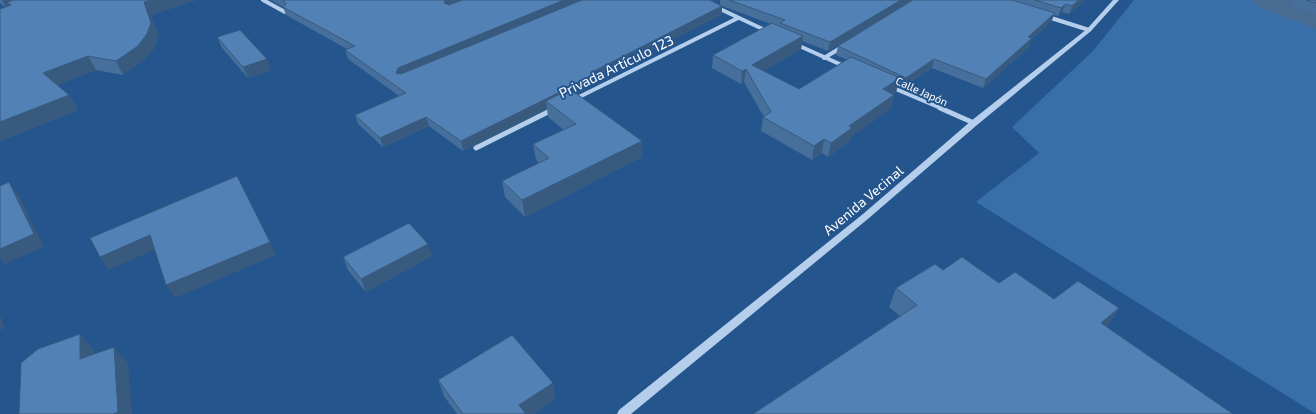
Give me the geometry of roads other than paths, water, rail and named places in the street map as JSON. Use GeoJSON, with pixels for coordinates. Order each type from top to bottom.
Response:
{"type":"FeatureCollection","features":[{"type":"Feature","properties":{"kind":"street"},"geometry":{"type":"LineString","coordinates":[[266,0],[285,12]]}},
{"type":"Feature","properties":{"kind":"street","name":"Avenida Vecinal"},"geometry":{"type":"LineString","coordinates":[[623,414],[866,216],[974,123],[1089,30],[1116,0]]}},
{"type":"Feature","properties":{"kind":"street"},"geometry":{"type":"LineString","coordinates":[[717,3],[711,5],[773,34]]}},
{"type":"Feature","properties":{"kind":"street"},"geometry":{"type":"LineString","coordinates":[[1042,15],[1089,30]]}},
{"type":"Feature","properties":{"kind":"street","name":"Privada Artículo 123"},"geometry":{"type":"LineString","coordinates":[[569,102],[738,18]]}},
{"type":"Feature","properties":{"kind":"street"},"geometry":{"type":"LineString","coordinates":[[790,42],[850,69]]}},
{"type":"Feature","properties":{"kind":"street"},"geometry":{"type":"LineString","coordinates":[[824,58],[849,42]]}},
{"type":"Feature","properties":{"kind":"street","name":"Calle Japón"},"geometry":{"type":"LineString","coordinates":[[886,85],[974,123]]}},
{"type":"Feature","properties":{"kind":"street","name":"Privada Artículo 123"},"geometry":{"type":"LineString","coordinates":[[476,148],[560,106]]}},
{"type":"Feature","properties":{"kind":"waterway"},"geometry":{"type":"LineString","coordinates":[[1269,0],[1316,18]]}}]}
